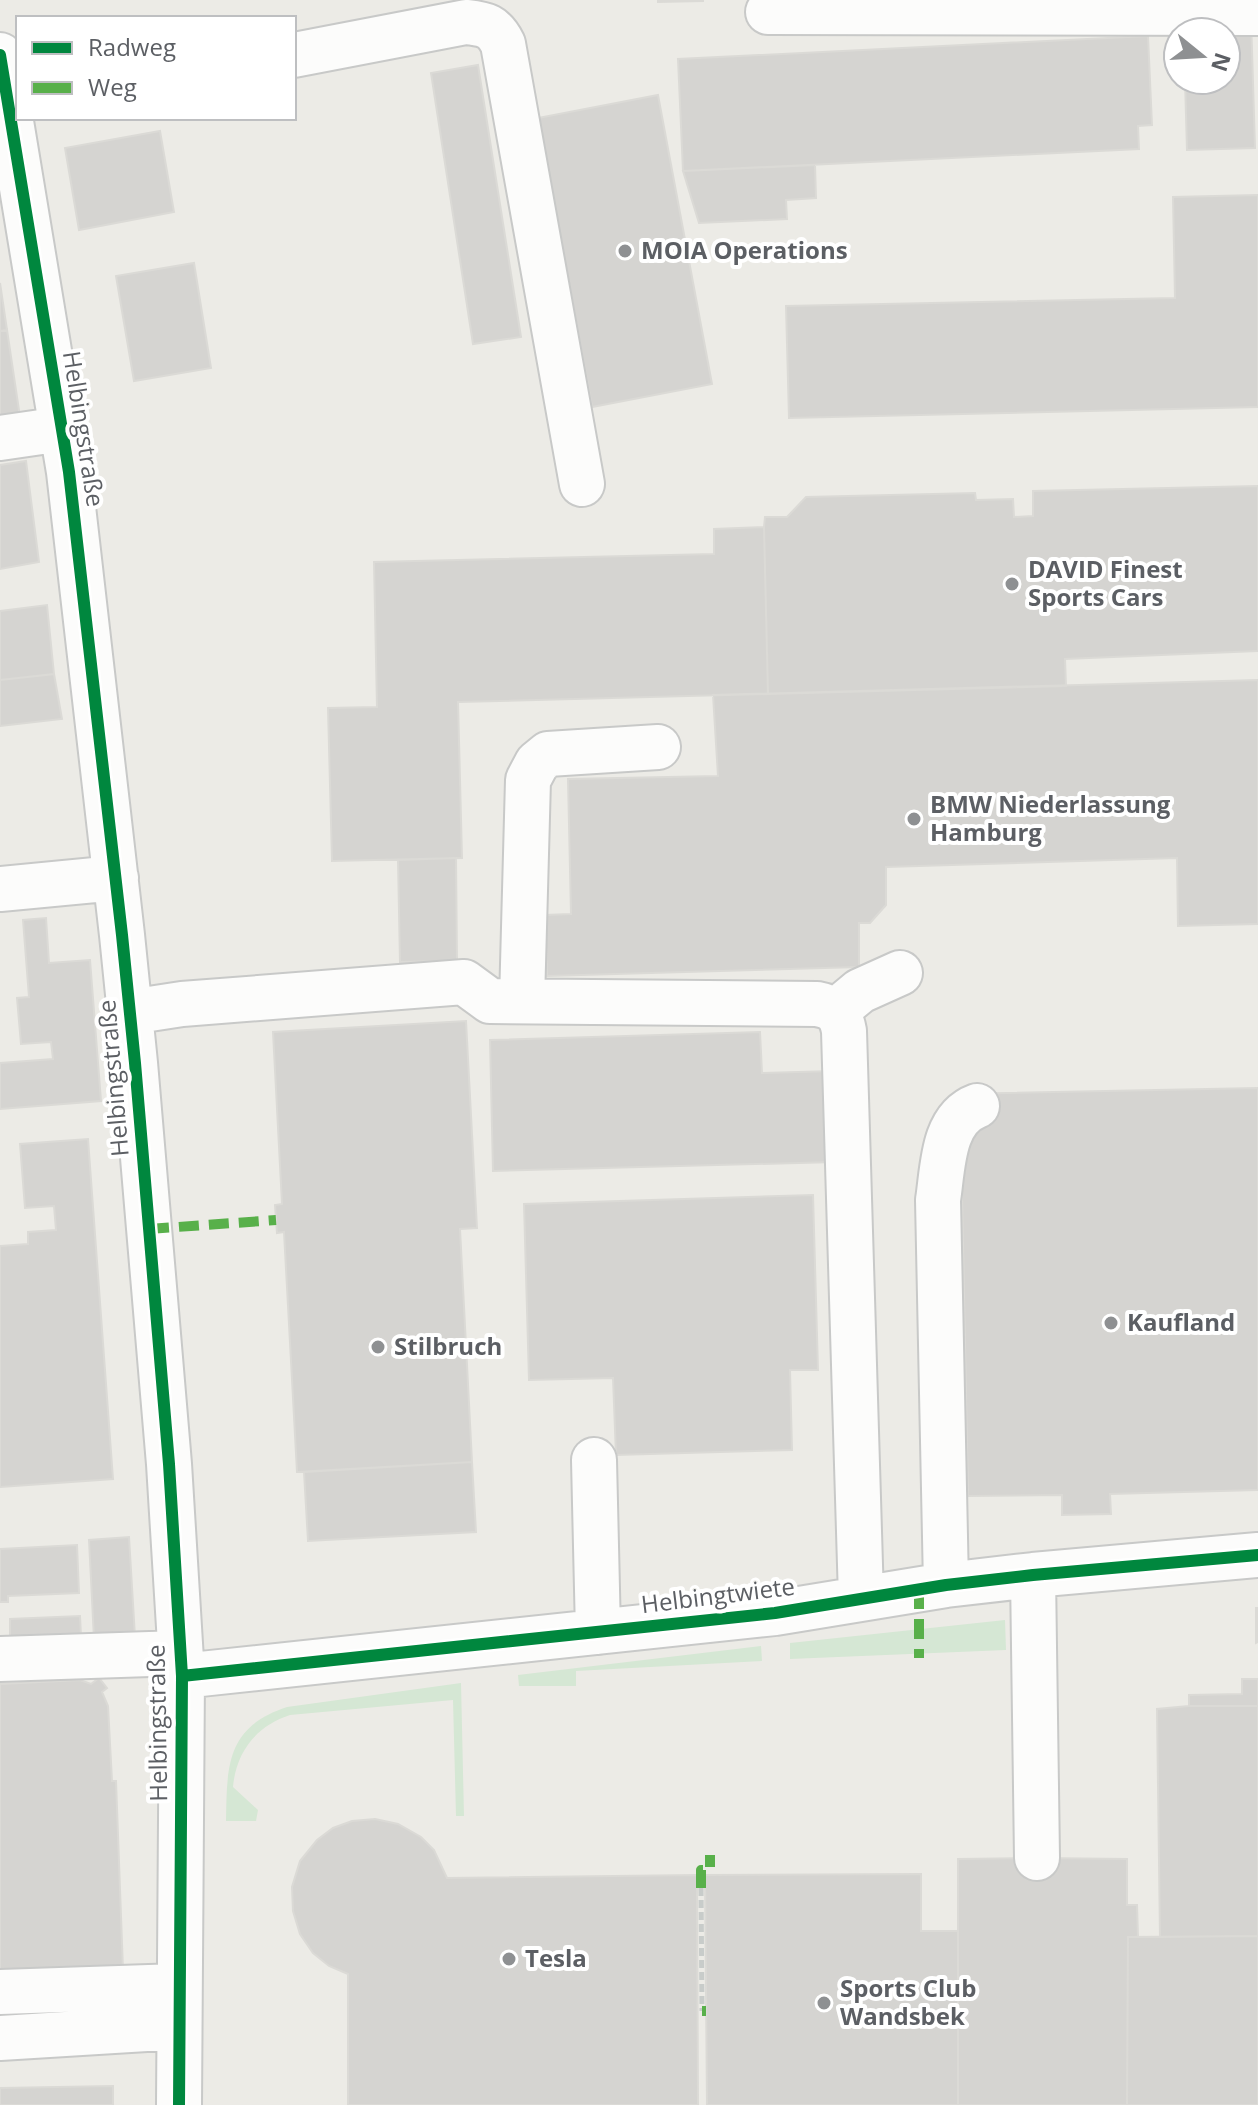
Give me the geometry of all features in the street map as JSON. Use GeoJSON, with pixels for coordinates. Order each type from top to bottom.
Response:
{"type":"FeatureCollection","features":[{"type":"Feature","properties":{"kind":"street"},"geometry":{"type":"LineString","coordinates":[[768,12],[1258,13]]}},
{"type":"Feature","properties":{"kind":"street"},"geometry":{"type":"LineString","coordinates":[[296,55],[466,22],[481,23],[497,31],[503,44],[582,484]]}},
{"type":"Feature","properties":{"kind":"street","name":"Helbingstraße"},"geometry":{"type":"LineString","coordinates":[[6,86],[69,472],[130,1012],[169,1464],[181,1664],[179,2105]]}},
{"type":"Feature","properties":{"kind":"street"},"geometry":{"type":"LineString","coordinates":[[0,438],[62,429]]}},
{"type":"Feature","properties":{"kind":"street"},"geometry":{"type":"LineString","coordinates":[[522,1001],[528,780],[537,763],[548,754],[658,747]]}},
{"type":"Feature","properties":{"kind":"street"},"geometry":{"type":"LineString","coordinates":[[0,889],[116,878]]}},
{"type":"Feature","properties":{"kind":"street"},"geometry":{"type":"LineString","coordinates":[[836,1011],[860,991],[900,973]]}},
{"type":"Feature","properties":{"kind":"street"},"geometry":{"type":"LineString","coordinates":[[130,1012],[182,1004],[464,982],[490,1001],[817,1004],[836,1011],[842,1019],[844,1031],[861,1598]]}},
{"type":"Feature","properties":{"kind":"street"},"geometry":{"type":"LineString","coordinates":[[946,1585],[938,1200],[946,1147],[955,1122],[966,1110],[977,1106]]}},
{"type":"Feature","properties":{"kind":"street"},"geometry":{"type":"LineString","coordinates":[[594,1460],[598,1632]]}},
{"type":"Feature","properties":{"kind":"street","name":"Helbingtwiete"},"geometry":{"type":"LineString","coordinates":[[0,1659],[181,1664],[598,1632],[775,1613],[946,1585],[1258,1555]]}},
{"type":"Feature","properties":{"kind":"street"},"geometry":{"type":"LineString","coordinates":[[1033,1575],[1037,1858]]}},
{"type":"Feature","properties":{"kind":"street"},"geometry":{"type":"LineString","coordinates":[[0,1992],[179,2007]]}},
{"type":"Feature","properties":{"kind":"street"},"geometry":{"type":"LineString","coordinates":[[0,2038],[179,2007]]}},
{"type":"Feature","properties":{"kind":"path"},"geometry":{"type":"LineString","coordinates":[[701,1888],[702,2011]]}},
{"type":"Feature","properties":{"kind":"green space"},"geometry":{"type":"Polygon","coordinates":[[[1005,1620],[1006,1650],[790,1659],[790,1643],[1005,1620]]]}},
{"type":"Feature","properties":{"kind":"green space"},"geometry":{"type":"Polygon","coordinates":[[[761,1646],[762,1661],[576,1671],[576,1686],[519,1686],[518,1675],[761,1646]]]}},
{"type":"Feature","properties":{"kind":"green space"},"geometry":{"type":"Polygon","coordinates":[[[461,1683],[464,1816],[456,1816],[453,1700],[290,1715],[278,1720],[250,1742],[235,1774],[233,1787],[258,1810],[256,1821],[226,1821],[227,1783],[234,1751],[241,1737],[267,1715],[287,1707],[461,1683]]]}},
{"type":"Feature","properties":{"kind":"building"},"geometry":{"type":"Polygon","coordinates":[[[703,0],[703,1],[658,2],[703,0]]]}},
{"type":"Feature","properties":{"kind":"building"},"geometry":{"type":"Polygon","coordinates":[[[1251,18],[1255,148],[1187,150],[1185,96],[1242,96],[1242,23],[1251,18]]]}},
{"type":"Feature","properties":{"kind":"building"},"geometry":{"type":"Polygon","coordinates":[[[1148,36],[1152,125],[1138,126],[1139,149],[683,171],[678,59],[1148,36]]]}},
{"type":"Feature","properties":{"kind":"building"},"geometry":{"type":"Polygon","coordinates":[[[478,65],[521,337],[473,344],[431,73],[478,65]]]}},
{"type":"Feature","properties":{"kind":"building","name":"MOIA Operations"},"geometry":{"type":"Polygon","coordinates":[[[658,95],[712,384],[592,407],[538,118],[658,95]]]}},
{"type":"Feature","properties":{"kind":"building"},"geometry":{"type":"Polygon","coordinates":[[[160,131],[174,212],[79,230],[65,148],[160,131]]]}},
{"type":"Feature","properties":{"kind":"building"},"geometry":{"type":"Polygon","coordinates":[[[815,165],[816,198],[786,200],[787,219],[699,223],[683,171],[815,165]]]}},
{"type":"Feature","properties":{"kind":"building"},"geometry":{"type":"Polygon","coordinates":[[[1258,195],[1258,407],[789,418],[786,306],[1175,298],[1173,197],[1258,195]]]}},
{"type":"Feature","properties":{"kind":"building"},"geometry":{"type":"Polygon","coordinates":[[[194,263],[211,368],[134,381],[116,276],[194,263]]]}},
{"type":"Feature","properties":{"kind":"building"},"geometry":{"type":"Polygon","coordinates":[[[0,283],[7,330],[0,331],[0,283]]]}},
{"type":"Feature","properties":{"kind":"building"},"geometry":{"type":"Polygon","coordinates":[[[7,330],[20,417],[0,420],[0,331],[7,330]]]}},
{"type":"Feature","properties":{"kind":"building"},"geometry":{"type":"Polygon","coordinates":[[[26,461],[39,562],[0,569],[0,465],[26,461]]]}},
{"type":"Feature","properties":{"kind":"building","name":"DAVID Finest Sports Cars"},"geometry":{"type":"Polygon","coordinates":[[[1258,486],[1258,651],[1065,659],[1066,686],[768,694],[765,517],[787,517],[806,497],[975,493],[976,500],[1013,499],[1014,517],[1033,516],[1033,491],[1258,486]]]}},
{"type":"Feature","properties":{"kind":"building"},"geometry":{"type":"Polygon","coordinates":[[[764,527],[768,694],[458,702],[462,858],[332,861],[328,708],[377,707],[374,562],[714,554],[714,529],[764,527]]]}},
{"type":"Feature","properties":{"kind":"building"},"geometry":{"type":"Polygon","coordinates":[[[47,605],[54,674],[0,680],[0,611],[47,605]]]}},
{"type":"Feature","properties":{"kind":"building"},"geometry":{"type":"Polygon","coordinates":[[[54,674],[62,719],[0,726],[0,680],[54,674]]]}},
{"type":"Feature","properties":{"kind":"building","name":"BMW Niederlassung Hamburg"},"geometry":{"type":"Polygon","coordinates":[[[1258,680],[1258,924],[1178,926],[1177,858],[886,867],[886,905],[870,923],[859,923],[859,967],[547,976],[545,915],[571,914],[568,779],[718,776],[713,695],[1258,680]]]}},
{"type":"Feature","properties":{"kind":"building"},"geometry":{"type":"Polygon","coordinates":[[[456,858],[457,961],[400,962],[398,860],[456,858]]]}},
{"type":"Feature","properties":{"kind":"building"},"geometry":{"type":"Polygon","coordinates":[[[46,918],[49,963],[90,960],[101,1101],[0,1109],[0,1063],[53,1059],[51,1042],[21,1044],[17,998],[29,997],[23,920],[46,918]]]}},
{"type":"Feature","properties":{"kind":"building","name":"Stilbruch"},"geometry":{"type":"Polygon","coordinates":[[[466,1021],[477,1228],[460,1229],[472,1462],[297,1472],[284,1232],[277,1233],[275,1205],[282,1204],[273,1032],[466,1021]]]}},
{"type":"Feature","properties":{"kind":"building"},"geometry":{"type":"Polygon","coordinates":[[[760,1032],[762,1073],[833,1071],[835,1162],[493,1171],[490,1040],[760,1032]]]}},
{"type":"Feature","properties":{"kind":"building","name":"Kaufland"},"geometry":{"type":"Polygon","coordinates":[[[1258,1088],[1258,1490],[1110,1494],[1111,1514],[1062,1515],[1062,1495],[968,1496],[960,1094],[1258,1088]]]}},
{"type":"Feature","properties":{"kind":"building"},"geometry":{"type":"Polygon","coordinates":[[[88,1139],[113,1479],[0,1487],[0,1246],[28,1244],[28,1232],[56,1230],[54,1206],[25,1208],[20,1144],[88,1139]]]}},
{"type":"Feature","properties":{"kind":"building"},"geometry":{"type":"Polygon","coordinates":[[[813,1195],[818,1370],[790,1370],[792,1450],[616,1455],[613,1378],[529,1380],[524,1204],[813,1195]]]}},
{"type":"Feature","properties":{"kind":"building"},"geometry":{"type":"Polygon","coordinates":[[[472,1462],[476,1532],[308,1541],[304,1472],[472,1462]]]}},
{"type":"Feature","properties":{"kind":"building"},"geometry":{"type":"Polygon","coordinates":[[[129,1537],[135,1637],[94,1639],[89,1540],[129,1537]]]}},
{"type":"Feature","properties":{"kind":"building"},"geometry":{"type":"Polygon","coordinates":[[[77,1545],[79,1593],[8,1596],[8,1602],[0,1602],[0,1549],[77,1545]]]}},
{"type":"Feature","properties":{"kind":"building"},"geometry":{"type":"Polygon","coordinates":[[[1256,1608],[1258,1642],[1256,1643],[1256,1608]]]}},
{"type":"Feature","properties":{"kind":"building"},"geometry":{"type":"Polygon","coordinates":[[[80,1616],[81,1636],[10,1639],[10,1619],[80,1616]]]}},
{"type":"Feature","properties":{"kind":"building"},"geometry":{"type":"Polygon","coordinates":[[[0,1677],[1,1684],[80,1680],[91,1684],[99,1678],[107,1688],[102,1692],[108,1706],[112,1781],[116,1781],[123,1970],[0,1974],[0,1677]]]}},
{"type":"Feature","properties":{"kind":"building"},"geometry":{"type":"Polygon","coordinates":[[[1242,1679],[1258,1679],[1258,1706],[1189,1706],[1189,1695],[1242,1694],[1242,1679]]]}},
{"type":"Feature","properties":{"kind":"building"},"geometry":{"type":"Polygon","coordinates":[[[1258,1706],[1258,1936],[1160,1937],[1157,1709],[1258,1706]]]}},
{"type":"Feature","properties":{"kind":"building","name":"Tesla"},"geometry":{"type":"Polygon","coordinates":[[[375,1819],[398,1824],[421,1837],[434,1850],[447,1878],[697,1875],[698,2105],[348,2105],[348,1974],[329,1966],[313,1953],[300,1934],[293,1911],[292,1887],[300,1861],[317,1840],[333,1828],[352,1821],[375,1819]]]}},
{"type":"Feature","properties":{"kind":"building"},"geometry":{"type":"Polygon","coordinates":[[[958,1859],[1127,1859],[1127,1905],[1137,1905],[1138,1937],[1128,1937],[1127,2105],[958,2105],[958,1859]]]}},
{"type":"Feature","properties":{"kind":"building"},"geometry":{"type":"Polygon","coordinates":[[[921,1874],[921,1931],[958,1931],[958,2105],[707,2105],[705,1875],[921,1874]]]}},
{"type":"Feature","properties":{"kind":"building"},"geometry":{"type":"Polygon","coordinates":[[[1258,1936],[1258,2105],[1127,2105],[1128,1937],[1258,1936]]]}},
{"type":"Feature","properties":{"kind":"building"},"geometry":{"type":"Polygon","coordinates":[[[113,2086],[113,2105],[0,2105],[0,2088],[113,2086]]]}},
{"type":"Feature","properties":{"kind":"marked path"},"geometry":{"type":"LineString","coordinates":[[149,1229],[276,1220]]}},
{"type":"Feature","properties":{"kind":"marked path"},"geometry":{"type":"LineString","coordinates":[[919,1589],[919,1658]]}},
{"type":"Feature","properties":{"kind":"marked path"},"geometry":{"type":"LineString","coordinates":[[701,1888],[701,1870],[710,1870],[710,1855]]}},
{"type":"Feature","properties":{"kind":"cycle path"},"geometry":{"type":"LineString","coordinates":[[0,55],[69,472],[135,1063],[169,1464],[182,1676],[179,2105]]}},
{"type":"Feature","properties":{"kind":"cycle path"},"geometry":{"type":"LineString","coordinates":[[182,1676],[775,1613],[946,1585],[1033,1575],[1258,1555]]}},
{"type":"Feature","properties":{"kind":"place","name":"MOIA Operations"},"geometry":{"type":"Point","coordinates":[625,251]}},
{"type":"Feature","properties":{"kind":"place","name":"DAVID Finest Sports Cars"},"geometry":{"type":"Point","coordinates":[1012,584]}},
{"type":"Feature","properties":{"kind":"place","name":"BMW Niederlassung Hamburg"},"geometry":{"type":"Point","coordinates":[914,819]}},
{"type":"Feature","properties":{"kind":"place","name":"Kaufland"},"geometry":{"type":"Point","coordinates":[1111,1323]}},
{"type":"Feature","properties":{"kind":"place","name":"Stilbruch"},"geometry":{"type":"Point","coordinates":[378,1347]}},
{"type":"Feature","properties":{"kind":"place","name":"Tesla"},"geometry":{"type":"Point","coordinates":[509,1959]}},
{"type":"Feature","properties":{"kind":"place","name":"Sports Club Wandsbek"},"geometry":{"type":"Point","coordinates":[824,2003]}}]}
